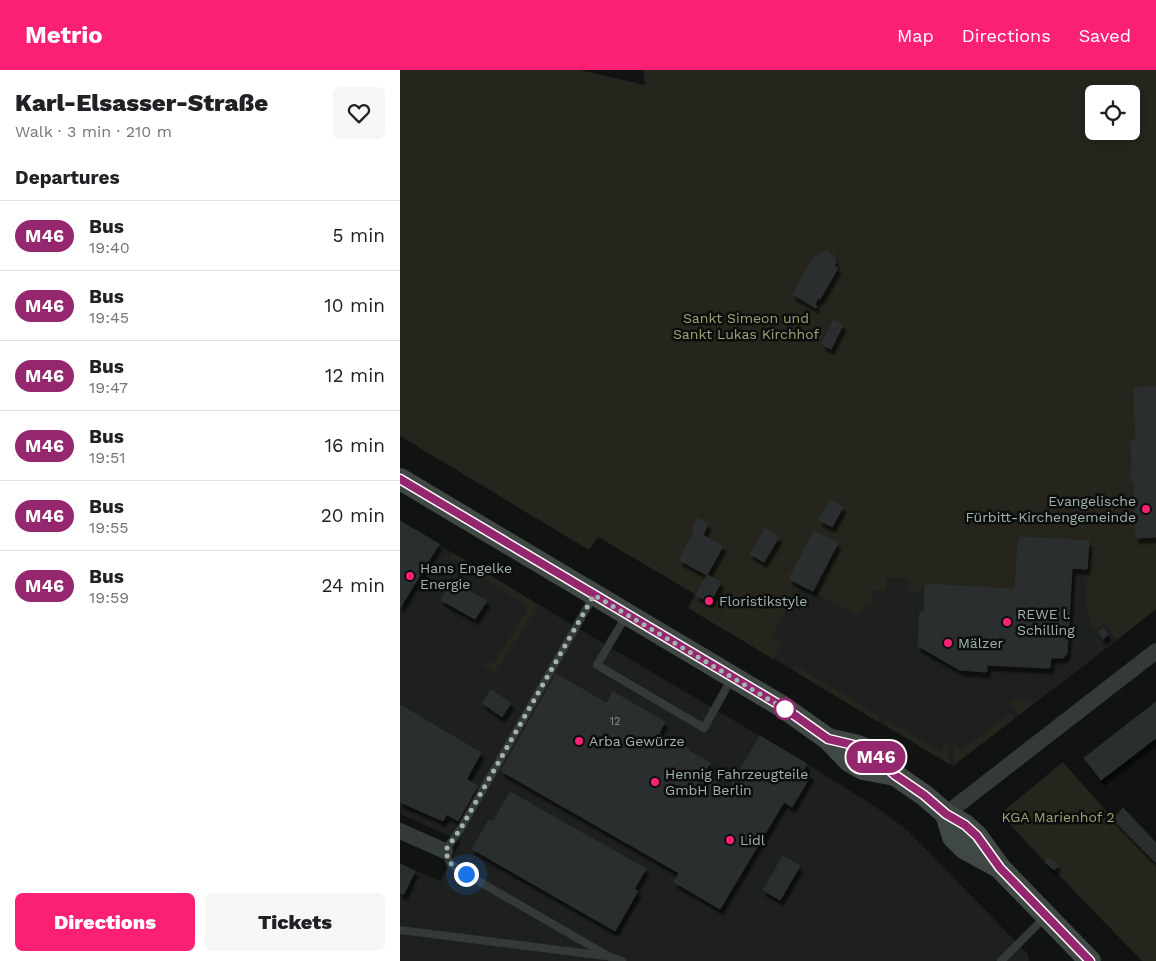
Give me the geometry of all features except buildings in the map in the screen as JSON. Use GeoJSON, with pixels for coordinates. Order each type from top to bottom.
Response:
{"type":"FeatureCollection","features":[{"type":"Feature","properties":{"kind":"street"},"geometry":{"type":"LineString","coordinates":[[400,479],[794,714],[828,739],[849,761],[863,768],[895,775],[924,795],[946,814],[953,837],[964,848],[1000,868],[1090,961]]}},
{"type":"Feature","properties":{"kind":"street"},"geometry":{"type":"LineString","coordinates":[[946,814],[1156,651]]}},
{"type":"Feature","properties":{"kind":"street"},"geometry":{"type":"LineString","coordinates":[[400,831],[445,851]]}},
{"type":"Feature","properties":{"kind":"lane"},"geometry":{"type":"LineString","coordinates":[[594,595],[466,820],[445,851],[450,863],[466,874],[610,957]]}},
{"type":"Feature","properties":{"kind":"lane"},"geometry":{"type":"LineString","coordinates":[[627,614],[597,665],[704,728],[733,677]]}},
{"type":"Feature","properties":{"kind":"lane"},"geometry":{"type":"LineString","coordinates":[[1001,961],[1046,916]]}},
{"type":"Feature","properties":{"kind":"lane"},"geometry":{"type":"LineString","coordinates":[[400,930],[610,957],[622,961]]}},
{"type":"Feature","properties":{"kind":"shaded area"},"geometry":{"type":"Polygon","coordinates":[[[1100,483],[1104,622],[1117,640],[953,766],[754,647],[789,579],[876,573],[1018,507],[1100,483]]]}},
{"type":"Feature","properties":{"kind":"shaded area"},"geometry":{"type":"Polygon","coordinates":[[[400,521],[873,805],[907,830],[1028,954],[1029,961],[400,961],[400,864],[440,881],[461,841],[400,814],[400,521]]]}},
{"type":"Feature","properties":{"kind":"green space","name":"Sankt Simeon und Sankt Lukas Kirchhof"},"geometry":{"type":"Polygon","coordinates":[[[400,70],[580,70],[645,85],[643,70],[1156,70],[1156,609],[1117,640],[1104,623],[1093,631],[1086,603],[1089,541],[1020,537],[1015,589],[926,584],[920,591],[907,591],[908,579],[886,577],[886,590],[873,590],[872,607],[865,604],[857,615],[801,585],[771,638],[782,644],[773,659],[688,608],[695,594],[598,537],[589,550],[400,436],[400,70]]]}},
{"type":"Feature","properties":{"kind":"green space"},"geometry":{"type":"Polygon","coordinates":[[[453,553],[539,605],[495,673],[477,662],[489,664],[495,661],[526,612],[526,607],[523,603],[450,558],[453,553]]]}},
{"type":"Feature","properties":{"kind":"green space"},"geometry":{"type":"Polygon","coordinates":[[[795,665],[881,717],[878,722],[793,670],[795,665]]]}},
{"type":"Feature","properties":{"kind":"green space"},"geometry":{"type":"Polygon","coordinates":[[[1014,701],[1036,701],[1019,715],[1010,703],[1014,701]]]}},
{"type":"Feature","properties":{"kind":"green space"},"geometry":{"type":"Polygon","coordinates":[[[1010,713],[1014,719],[956,763],[954,761],[953,742],[961,751],[1010,713]]]}},
{"type":"Feature","properties":{"kind":"green space"},"geometry":{"type":"Polygon","coordinates":[[[886,719],[941,752],[947,741],[949,764],[883,724],[886,719]]]}},
{"type":"Feature","properties":{"kind":"green space","name":"KGA Marienhof 2"},"geometry":{"type":"Polygon","coordinates":[[[1063,762],[1113,819],[1156,863],[1156,961],[1142,961],[1054,870],[1057,866],[1049,858],[1045,862],[1000,814],[1063,762]]]}},
{"type":"Feature","properties":{"kind":"bus line","name":"M46"},"geometry":{"type":"LineString","coordinates":[[400,479],[783,707],[828,739],[858,746],[872,754],[895,775],[924,795],[946,814],[965,825],[977,836],[1000,868],[1090,961]]}},
{"type":"Feature","properties":{"kind":"place","name":"Evangelische Fürbitt-Kirchengemeinde"},"geometry":{"type":"Point","coordinates":[1146,509]}},
{"type":"Feature","properties":{"kind":"place","name":"Hans Engelke Energie"},"geometry":{"type":"Point","coordinates":[410,576]}},
{"type":"Feature","properties":{"kind":"place","name":"Floristikstyle"},"geometry":{"type":"Point","coordinates":[709,601]}},
{"type":"Feature","properties":{"kind":"place","name":"REWE l. Schilling"},"geometry":{"type":"Point","coordinates":[1007,622]}},
{"type":"Feature","properties":{"kind":"place","name":"Mälzer"},"geometry":{"type":"Point","coordinates":[948,643]}},
{"type":"Feature","properties":{"kind":"place","name":"Arba Gewürze"},"geometry":{"type":"Point","coordinates":[579,741]}},
{"type":"Feature","properties":{"kind":"place","name":"Hennig Fahrzeugteile GmbH Berlin"},"geometry":{"type":"Point","coordinates":[655,782]}},
{"type":"Feature","properties":{"kind":"place","name":"Lidl"},"geometry":{"type":"Point","coordinates":[730,840]}},
{"type":"Feature","properties":{"kind":"route"},"geometry":{"type":"LineString","coordinates":[[466,874],[450,863],[445,851],[461,828],[594,595],[785,709]]}}]}
